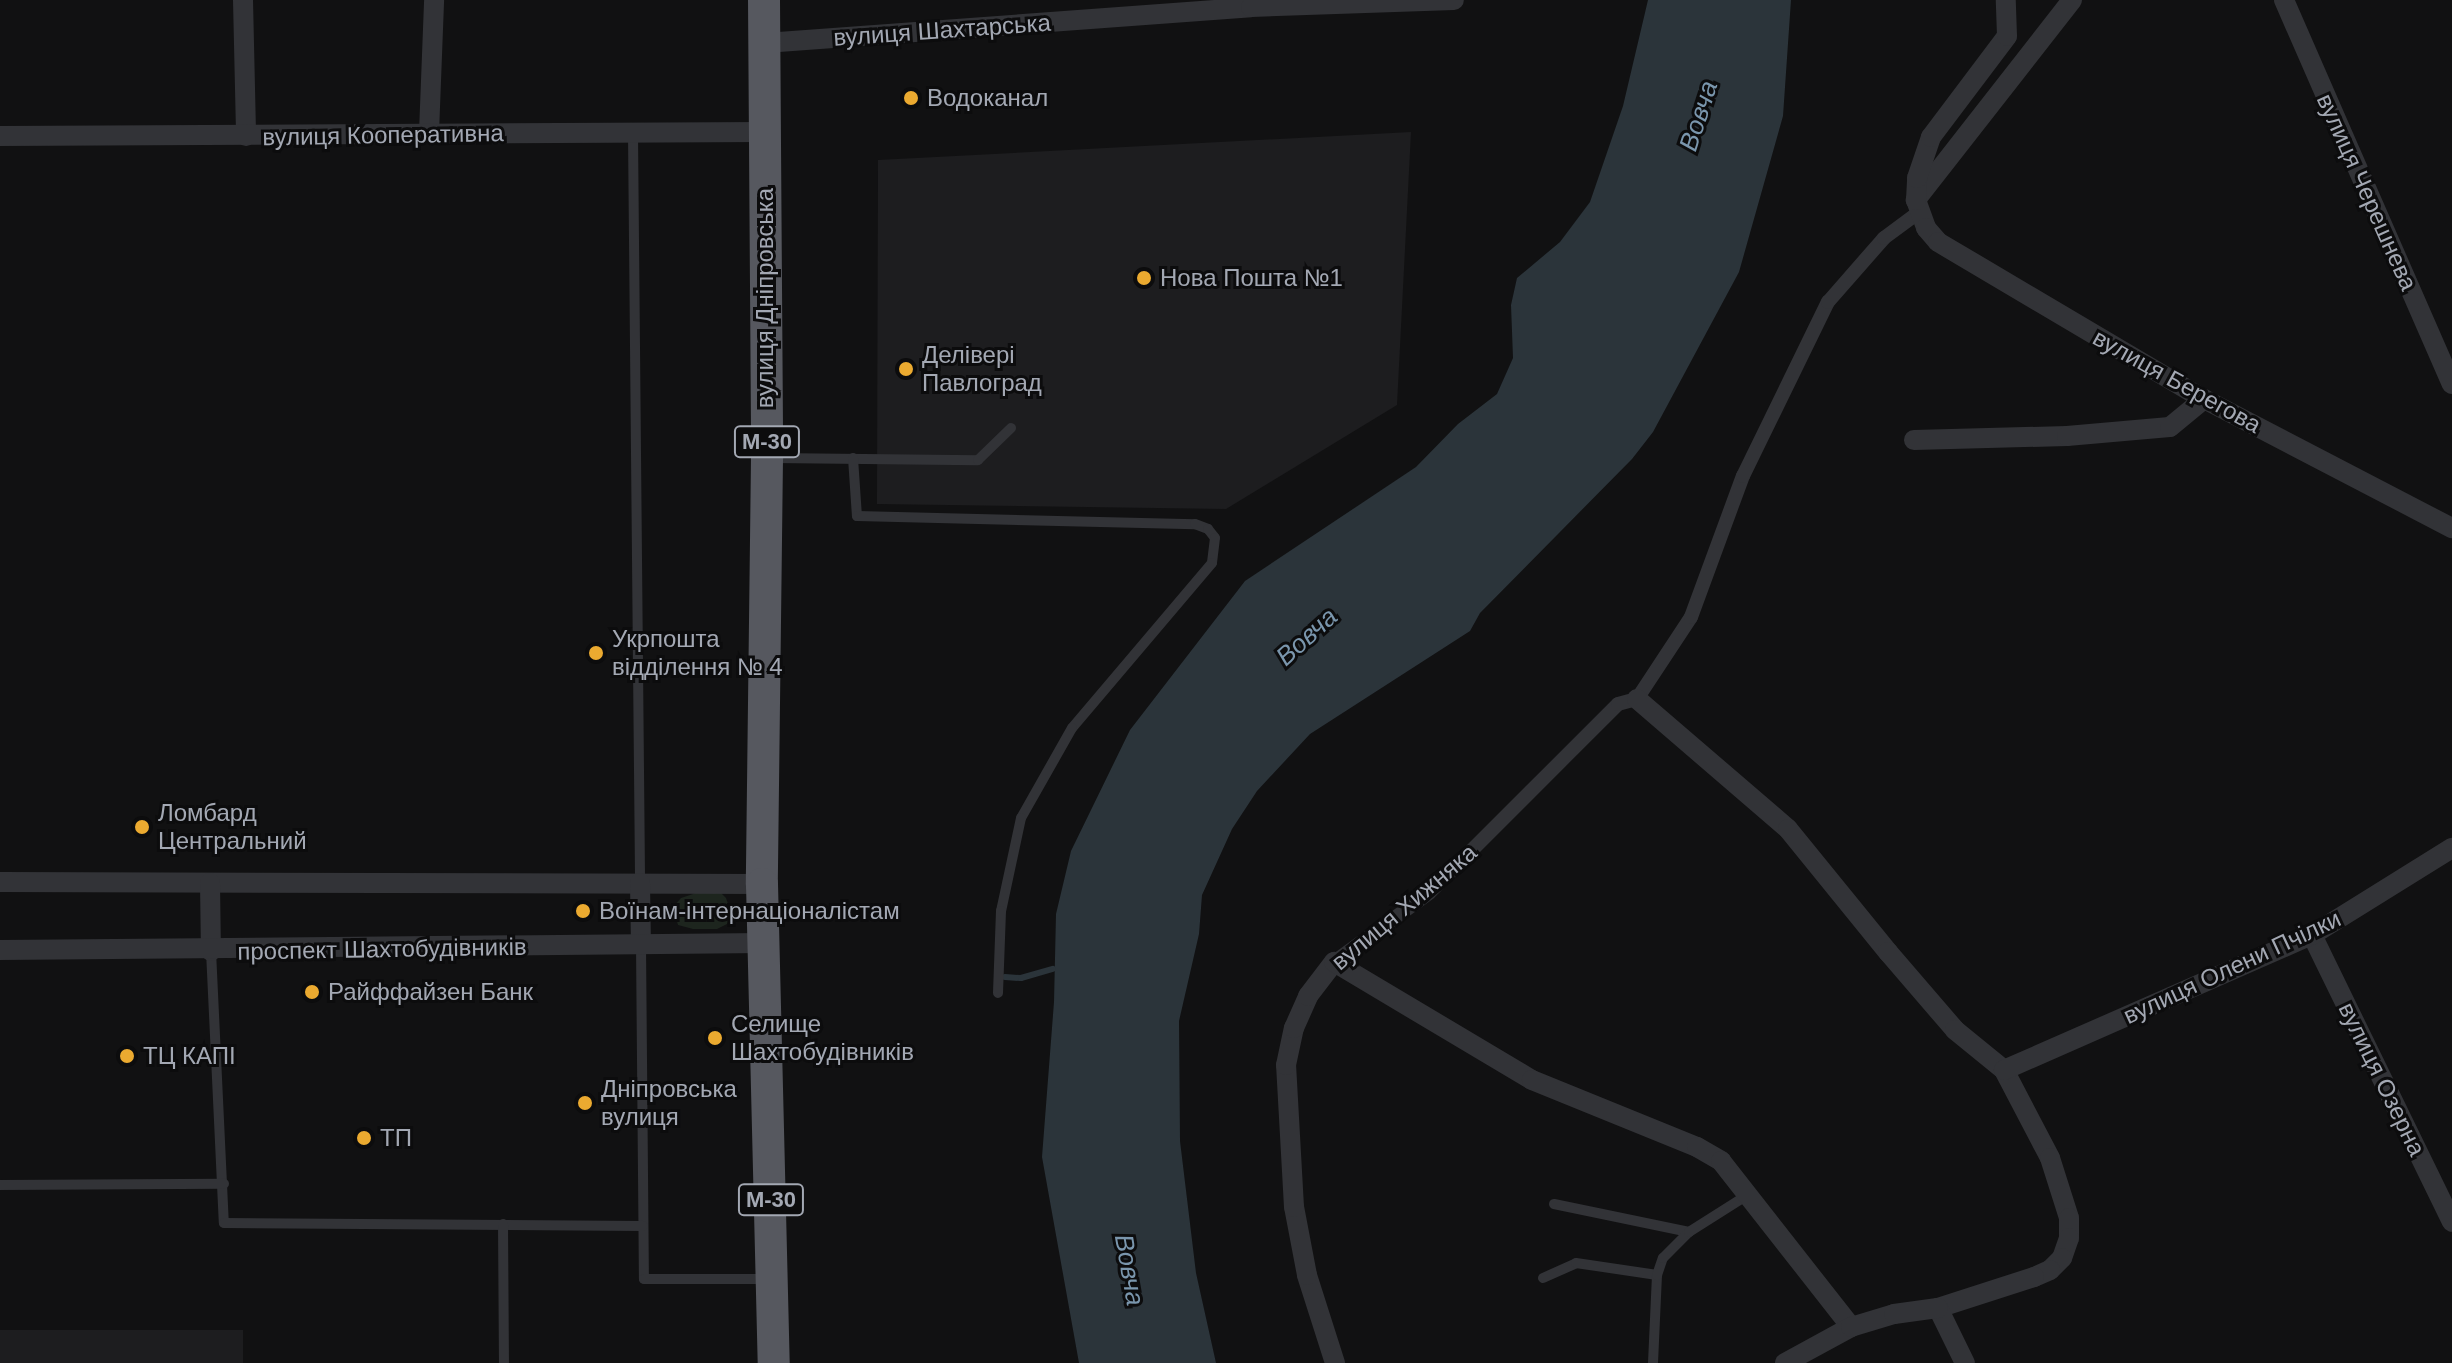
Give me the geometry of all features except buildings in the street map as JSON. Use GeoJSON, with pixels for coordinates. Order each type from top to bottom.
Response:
{"type":"FeatureCollection","features":[{"type":"Feature","properties":{"kind":"highway","name":"вулиця Дніпровська"},"geometry":{"type":"LineString","coordinates":[[764,0],[767,458],[762,884],[774,1363]]}},
{"type":"Feature","properties":{"kind":"street"},"geometry":{"type":"LineString","coordinates":[[243,0],[246,136]]}},
{"type":"Feature","properties":{"kind":"street"},"geometry":{"type":"LineString","coordinates":[[429,133],[434,0]]}},
{"type":"Feature","properties":{"kind":"street","name":"вулиця Шахтарська"},"geometry":{"type":"LineString","coordinates":[[765,43],[1251,4],[1454,0]]}},
{"type":"Feature","properties":{"kind":"street"},"geometry":{"type":"LineString","coordinates":[[1918,206],[1917,178],[1931,137],[2007,36],[2006,0]]}},
{"type":"Feature","properties":{"kind":"street"},"geometry":{"type":"LineString","coordinates":[[1785,1363],[1851,1327],[1894,1314],[1938,1308],[2050,1270],[2062,1258],[2069,1238],[2069,1218],[2062,1187],[2004,1070],[1955,1030],[1788,829],[1637,699],[1691,617],[1743,476],[1828,302],[1884,238],[1918,206],[2072,0]]}},
{"type":"Feature","properties":{"kind":"street","name":"вулиця Черешнева"},"geometry":{"type":"LineString","coordinates":[[2284,0],[2452,384]]}},
{"type":"Feature","properties":{"kind":"street","name":"вулиця Кооперативна"},"geometry":{"type":"LineString","coordinates":[[0,136],[765,132]]}},
{"type":"Feature","properties":{"kind":"street","name":"вулиця Берегова"},"geometry":{"type":"LineString","coordinates":[[1918,206],[1938,242],[2204,399],[2452,528]]}},
{"type":"Feature","properties":{"kind":"street"},"geometry":{"type":"LineString","coordinates":[[1914,440],[2067,436],[2170,427],[2204,399]]}},
{"type":"Feature","properties":{"kind":"street","name":"вулиця Хижняка"},"geometry":{"type":"LineString","coordinates":[[1335,1363],[1307,1275],[1294,1207],[1286,1065],[1294,1028],[1308,996],[1334,962],[1429,893],[1618,704],[1637,699]]}},
{"type":"Feature","properties":{"kind":"street","name":"вулиця Олени Пчілки"},"geometry":{"type":"LineString","coordinates":[[2004,1070],[2312,935],[2452,848]]}},
{"type":"Feature","properties":{"kind":"street"},"geometry":{"type":"LineString","coordinates":[[0,882],[762,884]]}},
{"type":"Feature","properties":{"kind":"street"},"geometry":{"type":"LineString","coordinates":[[210,883],[211,951]]}},
{"type":"Feature","properties":{"kind":"street"},"geometry":{"type":"LineString","coordinates":[[640,883],[641,945]]}},
{"type":"Feature","properties":{"kind":"street","name":"вулиця Озерна"},"geometry":{"type":"LineString","coordinates":[[2312,935],[2452,1222]]}},
{"type":"Feature","properties":{"kind":"street","name":"проспект Шахтобудівників"},"geometry":{"type":"LineString","coordinates":[[0,950],[211,951],[764,943]]}},
{"type":"Feature","properties":{"kind":"street"},"geometry":{"type":"LineString","coordinates":[[1334,962],[1532,1080],[1697,1147],[1721,1161],[1851,1327]]}},
{"type":"Feature","properties":{"kind":"street"},"geometry":{"type":"LineString","coordinates":[[1938,1308],[1965,1363]]}},
{"type":"Feature","properties":{"kind":"lane"},"geometry":{"type":"LineString","coordinates":[[633,134],[640,883]]}},
{"type":"Feature","properties":{"kind":"lane"},"geometry":{"type":"LineString","coordinates":[[767,458],[978,460],[1011,428]]}},
{"type":"Feature","properties":{"kind":"lane"},"geometry":{"type":"LineString","coordinates":[[853,458],[853,493],[857,516],[1195,524],[1208,529],[1215,538],[1212,563],[1072,728],[1021,818],[1001,911],[998,993]]}},
{"type":"Feature","properties":{"kind":"lane"},"geometry":{"type":"LineString","coordinates":[[641,945],[644,1279],[773,1279]]}},
{"type":"Feature","properties":{"kind":"lane"},"geometry":{"type":"LineString","coordinates":[[211,951],[224,1223],[643,1226]]}},
{"type":"Feature","properties":{"kind":"lane"},"geometry":{"type":"LineString","coordinates":[[0,1185],[224,1184]]}},
{"type":"Feature","properties":{"kind":"lane"},"geometry":{"type":"LineString","coordinates":[[1653,1363],[1657,1275],[1663,1258],[1689,1232],[1749,1194]]}},
{"type":"Feature","properties":{"kind":"lane"},"geometry":{"type":"LineString","coordinates":[[1554,1204],[1689,1232]]}},
{"type":"Feature","properties":{"kind":"lane"},"geometry":{"type":"LineString","coordinates":[[503,1224],[504,1363]]}},
{"type":"Feature","properties":{"kind":"lane"},"geometry":{"type":"LineString","coordinates":[[1543,1278],[1576,1263],[1657,1275]]}},
{"type":"Feature","properties":{"kind":"shaded area"},"geometry":{"type":"Polygon","coordinates":[[[1411,132],[1397,405],[1226,509],[877,504],[878,160],[1411,132]]]}},
{"type":"Feature","properties":{"kind":"shaded area"},"geometry":{"type":"Polygon","coordinates":[[[696,893],[721,893],[726,898],[732,915],[727,924],[717,929],[693,929],[678,925],[673,907],[681,898],[696,893]]]}},
{"type":"Feature","properties":{"kind":"shaded area"},"geometry":{"type":"Polygon","coordinates":[[[0,1330],[243,1330],[243,1363],[0,1363],[0,1330]]]}},
{"type":"Feature","properties":{"kind":"water","name":"Вовча"},"geometry":{"type":"Polygon","coordinates":[[[1648,0],[1791,0],[1783,116],[1739,272],[1653,432],[1632,459],[1480,613],[1470,631],[1310,734],[1257,791],[1232,829],[1202,895],[1199,934],[1179,1021],[1180,1141],[1196,1273],[1216,1363],[1079,1363],[1042,1157],[1054,1002],[1056,914],[1071,851],[1130,730],[1245,581],[1416,467],[1458,424],[1497,394],[1513,358],[1511,305],[1517,278],[1560,242],[1590,202],[1623,106],[1648,0]]]}},
{"type":"Feature","properties":{"kind":"waterway"},"geometry":{"type":"LineString","coordinates":[[1005,977],[1021,978],[1053,969]]}},
{"type":"Feature","properties":{"kind":"place","name":"Водоканал"},"geometry":{"type":"Point","coordinates":[911,98]}},
{"type":"Feature","properties":{"kind":"place","name":"Нова Пошта №1"},"geometry":{"type":"Point","coordinates":[1144,278]}},
{"type":"Feature","properties":{"kind":"place","name":"Делівері Павлоград"},"geometry":{"type":"Point","coordinates":[906,369]}},
{"type":"Feature","properties":{"kind":"place","name":"Укрпошта відділення № 4"},"geometry":{"type":"Point","coordinates":[596,653]}},
{"type":"Feature","properties":{"kind":"place","name":"Ломбард Центральний"},"geometry":{"type":"Point","coordinates":[142,827]}},
{"type":"Feature","properties":{"kind":"place","name":"Воїнам-інтернаціоналістам"},"geometry":{"type":"Point","coordinates":[583,911]}},
{"type":"Feature","properties":{"kind":"place","name":"Райффайзен Банк"},"geometry":{"type":"Point","coordinates":[312,992]}},
{"type":"Feature","properties":{"kind":"place","name":"Селище Шахтобудівників"},"geometry":{"type":"Point","coordinates":[715,1038]}},
{"type":"Feature","properties":{"kind":"place","name":"ТЦ КАПІ"},"geometry":{"type":"Point","coordinates":[127,1056]}},
{"type":"Feature","properties":{"kind":"place","name":"Дніпровська вулиця"},"geometry":{"type":"Point","coordinates":[585,1103]}},
{"type":"Feature","properties":{"kind":"place","name":"ТП"},"geometry":{"type":"Point","coordinates":[364,1138]}}]}
